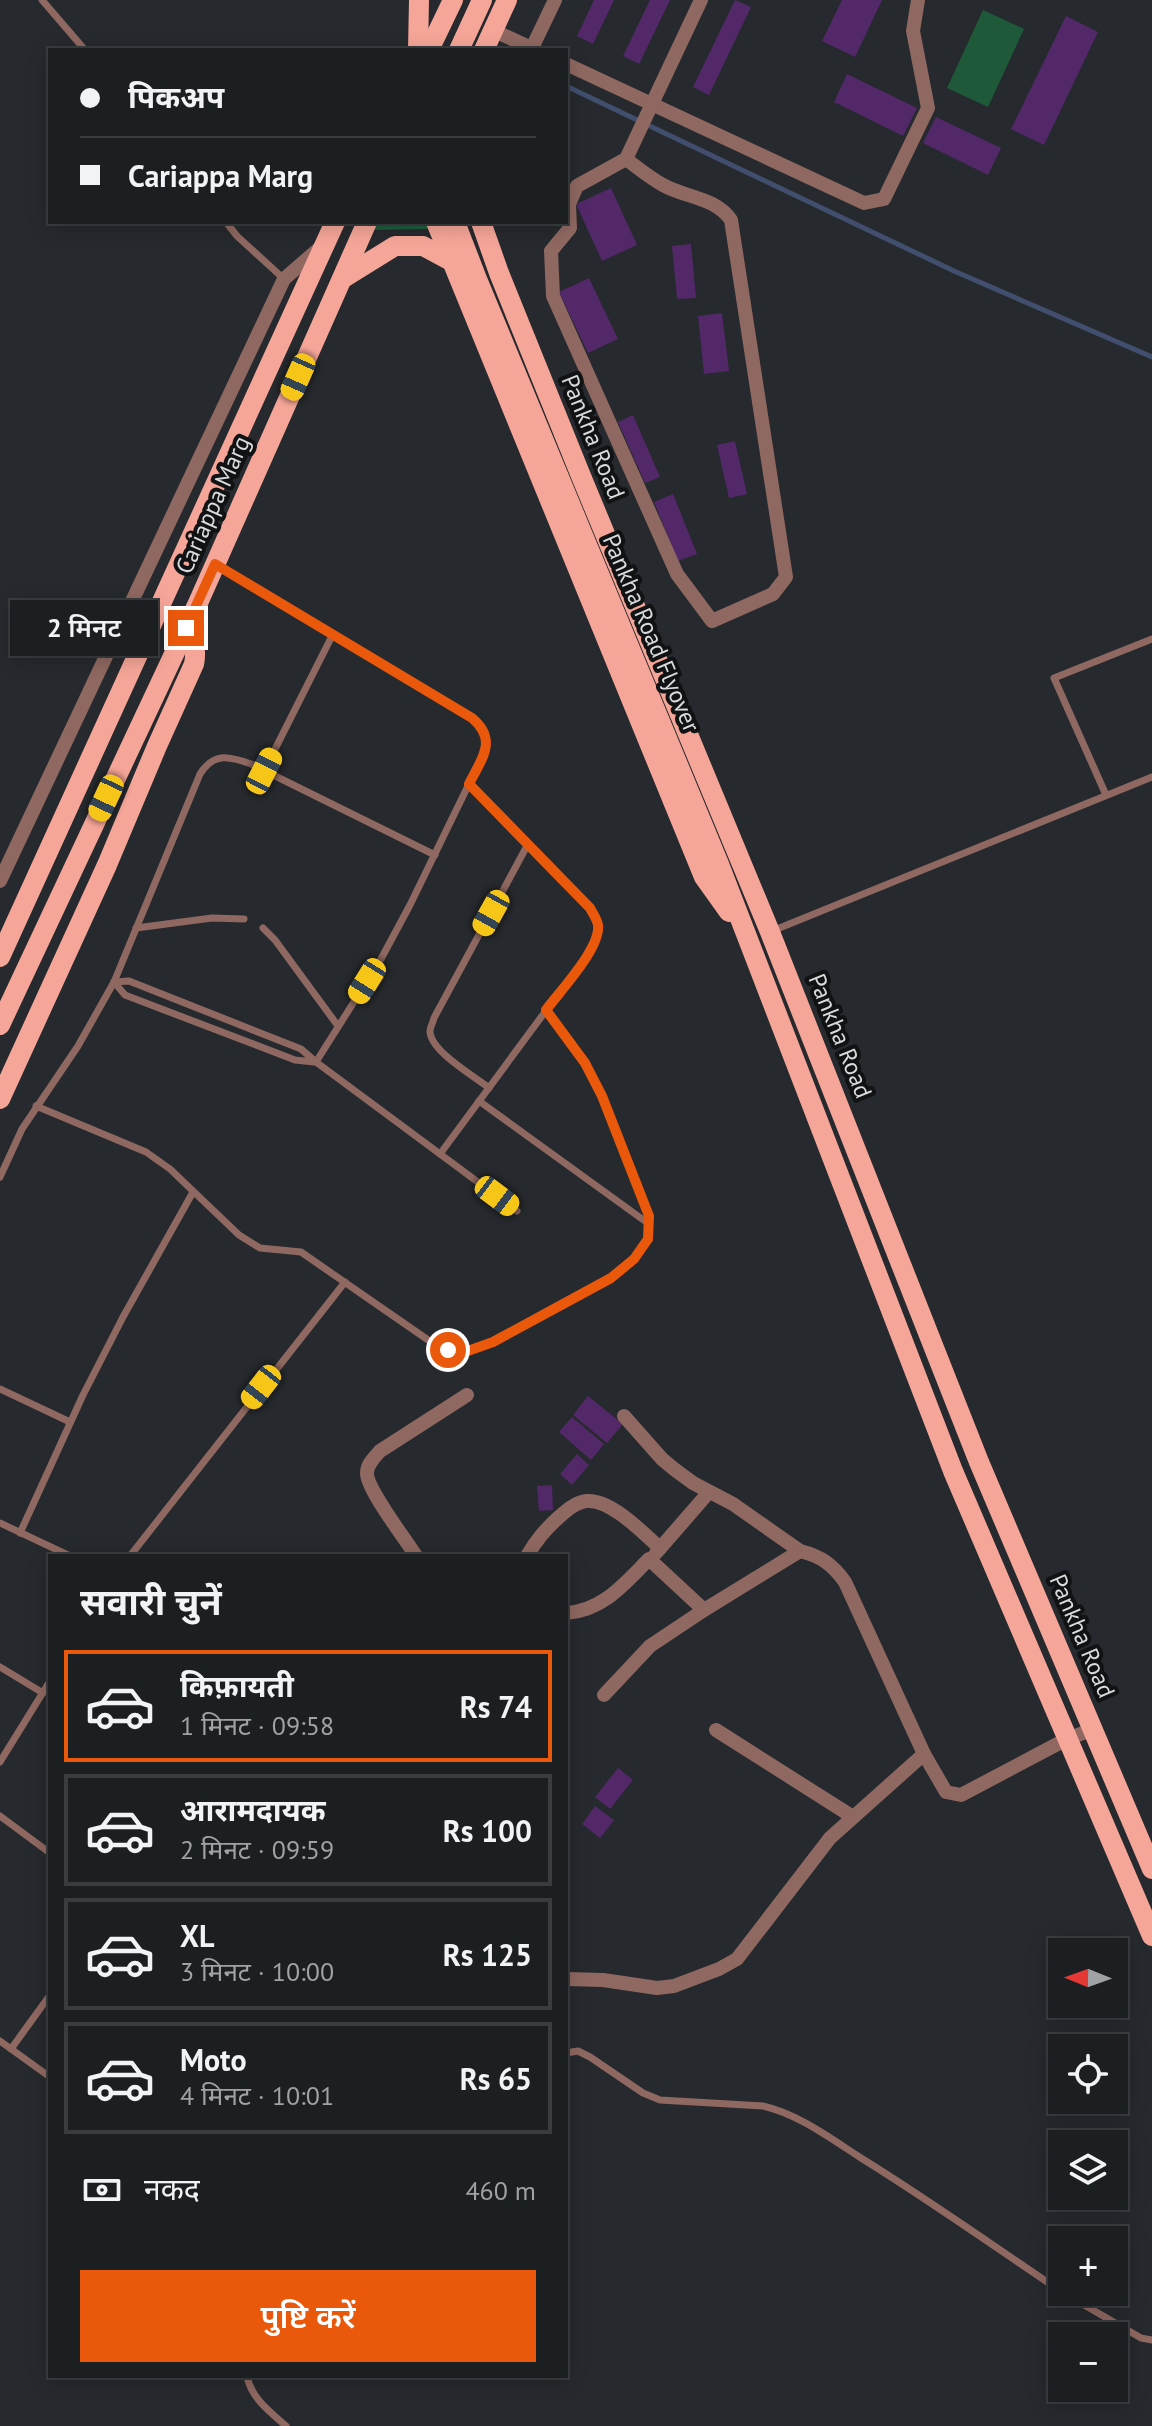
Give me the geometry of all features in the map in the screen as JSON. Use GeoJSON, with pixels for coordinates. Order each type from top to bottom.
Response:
{"type":"FeatureCollection","features":[{"type":"Feature","properties":{"kind":"main road"},"geometry":{"type":"LineString","coordinates":[[418,48],[419,0]]}},
{"type":"Feature","properties":{"kind":"main road"},"geometry":{"type":"LineString","coordinates":[[430,48],[453,0]]}},
{"type":"Feature","properties":{"kind":"main road"},"geometry":{"type":"LineString","coordinates":[[460,48],[482,0]]}},
{"type":"Feature","properties":{"kind":"main road"},"geometry":{"type":"LineString","coordinates":[[485,48],[507,0]]}},
{"type":"Feature","properties":{"kind":"main road"},"geometry":{"type":"LineString","coordinates":[[472,21],[492,30]]}},
{"type":"Feature","properties":{"kind":"main road","name":"Cariappa Marg"},"geometry":{"type":"LineString","coordinates":[[0,957],[334,224]]}},
{"type":"Feature","properties":{"kind":"main road","name":"Cariappa Marg"},"geometry":{"type":"LineString","coordinates":[[0,1025],[186,628],[366,224]]}},
{"type":"Feature","properties":{"kind":"main road"},"geometry":{"type":"LineString","coordinates":[[437,224],[704,877],[744,931],[953,1471],[1152,1936]]}},
{"type":"Feature","properties":{"kind":"main road","name":"Pankha Road Flyover"},"geometry":{"type":"LineString","coordinates":[[456,224],[744,931]]}},
{"type":"Feature","properties":{"kind":"main road","name":"Pankha Road"},"geometry":{"type":"LineString","coordinates":[[482,224],[581,476],[770,932],[979,1462],[1152,1869]]}},
{"type":"Feature","properties":{"kind":"main road"},"geometry":{"type":"LineString","coordinates":[[345,277],[395,246],[423,246],[451,261]]}},
{"type":"Feature","properties":{"kind":"main road"},"geometry":{"type":"LineString","coordinates":[[0,1099],[107,865],[194,664],[194,640],[186,628]]}},
{"type":"Feature","properties":{"kind":"street"},"geometry":{"type":"LineString","coordinates":[[534,48],[555,0]]}},
{"type":"Feature","properties":{"kind":"street"},"geometry":{"type":"LineString","coordinates":[[626,159],[664,186],[715,204],[731,220],[786,577],[773,594],[712,621],[677,574],[553,296],[551,251],[570,228],[569,204],[577,186],[626,159],[701,0]]}},
{"type":"Feature","properties":{"kind":"street"},"geometry":{"type":"LineString","coordinates":[[568,65],[864,203],[884,199],[928,108],[913,31],[918,0]]}},
{"type":"Feature","properties":{"kind":"street"},"geometry":{"type":"LineString","coordinates":[[492,30],[532,48]]}},
{"type":"Feature","properties":{"kind":"street"},"geometry":{"type":"LineString","coordinates":[[0,881],[284,279],[323,245]]}},
{"type":"Feature","properties":{"kind":"street"},"geometry":{"type":"LineString","coordinates":[[415,1554],[373,1491],[367,1475],[370,1462],[380,1451],[467,1395]]}},
{"type":"Feature","properties":{"kind":"street"},"geometry":{"type":"LineString","coordinates":[[624,1416],[662,1459],[693,1483],[733,1504],[800,1551],[829,1563],[845,1582],[924,1754],[946,1792],[961,1795],[1067,1739],[1094,1729]]}},
{"type":"Feature","properties":{"kind":"street"},"geometry":{"type":"LineString","coordinates":[[568,1613],[598,1605],[623,1586],[709,1492]]}},
{"type":"Feature","properties":{"kind":"street"},"geometry":{"type":"LineString","coordinates":[[528,1554],[540,1534],[569,1508],[585,1501],[601,1503],[623,1516],[704,1610]]}},
{"type":"Feature","properties":{"kind":"street"},"geometry":{"type":"LineString","coordinates":[[604,1695],[650,1646],[800,1551]]}},
{"type":"Feature","properties":{"kind":"street"},"geometry":{"type":"LineString","coordinates":[[716,1730],[853,1817]]}},
{"type":"Feature","properties":{"kind":"street"},"geometry":{"type":"LineString","coordinates":[[568,1979],[603,1980],[657,1988],[674,1986],[737,1959],[830,1838],[924,1754]]}},
{"type":"Feature","properties":{"kind":"lane"},"geometry":{"type":"LineString","coordinates":[[42,0],[83,48]]}},
{"type":"Feature","properties":{"kind":"lane"},"geometry":{"type":"LineString","coordinates":[[228,224],[284,279]]}},
{"type":"Feature","properties":{"kind":"lane"},"geometry":{"type":"LineString","coordinates":[[215,564],[472,718],[483,727],[487,736],[484,753],[381,959],[316,1062]]}},
{"type":"Feature","properties":{"kind":"lane"},"geometry":{"type":"LineString","coordinates":[[264,771],[333,634]]}},
{"type":"Feature","properties":{"kind":"lane"},"geometry":{"type":"LineString","coordinates":[[1106,795],[1054,678],[1152,639]]}},
{"type":"Feature","properties":{"kind":"lane"},"geometry":{"type":"LineString","coordinates":[[0,1177],[22,1129],[78,1046],[114,982],[207,763],[220,757],[233,758],[435,855]]}},
{"type":"Feature","properties":{"kind":"lane"},"geometry":{"type":"LineString","coordinates":[[770,932],[1152,777]]}},
{"type":"Feature","properties":{"kind":"lane"},"geometry":{"type":"LineString","coordinates":[[440,1154],[590,951],[598,933],[598,921],[590,908],[469,784]]}},
{"type":"Feature","properties":{"kind":"lane"},"geometry":{"type":"LineString","coordinates":[[489,1088],[440,1051],[430,1031],[434,1018],[528,844]]}},
{"type":"Feature","properties":{"kind":"lane"},"geometry":{"type":"LineString","coordinates":[[136,928],[212,918],[244,919]]}},
{"type":"Feature","properties":{"kind":"lane"},"geometry":{"type":"LineString","coordinates":[[263,928],[338,1026]]}},
{"type":"Feature","properties":{"kind":"lane"},"geometry":{"type":"LineString","coordinates":[[114,982],[129,981],[301,1049],[517,1211]]}},
{"type":"Feature","properties":{"kind":"lane"},"geometry":{"type":"LineString","coordinates":[[114,982],[125,995],[295,1060],[316,1062]]}},
{"type":"Feature","properties":{"kind":"lane"},"geometry":{"type":"LineString","coordinates":[[36,1106],[146,1152],[170,1169],[239,1235],[260,1248],[301,1252],[431,1342],[448,1350],[465,1352],[493,1342],[611,1278],[634,1259],[648,1239],[649,1216],[602,1096],[585,1063],[546,1010]]}},
{"type":"Feature","properties":{"kind":"lane"},"geometry":{"type":"LineString","coordinates":[[479,1101],[649,1224]]}},
{"type":"Feature","properties":{"kind":"lane"},"geometry":{"type":"LineString","coordinates":[[20,1533],[70,1422],[123,1317],[193,1192]]}},
{"type":"Feature","properties":{"kind":"lane"},"geometry":{"type":"LineString","coordinates":[[132,1554],[345,1282]]}},
{"type":"Feature","properties":{"kind":"lane"},"geometry":{"type":"LineString","coordinates":[[0,1389],[70,1422]]}},
{"type":"Feature","properties":{"kind":"lane"},"geometry":{"type":"LineString","coordinates":[[0,1523],[66,1554]]}},
{"type":"Feature","properties":{"kind":"lane"},"geometry":{"type":"LineString","coordinates":[[0,1667],[43,1693]]}},
{"type":"Feature","properties":{"kind":"lane"},"geometry":{"type":"LineString","coordinates":[[0,1762],[48,1684]]}},
{"type":"Feature","properties":{"kind":"lane"},"geometry":{"type":"LineString","coordinates":[[0,1816],[48,1852]]}},
{"type":"Feature","properties":{"kind":"lane"},"geometry":{"type":"LineString","coordinates":[[11,2049],[48,1998]]}},
{"type":"Feature","properties":{"kind":"lane"},"geometry":{"type":"LineString","coordinates":[[0,2041],[48,2076]]}},
{"type":"Feature","properties":{"kind":"lane"},"geometry":{"type":"LineString","coordinates":[[568,2053],[578,2051],[590,2057],[643,2093],[660,2100],[763,2106],[779,2110],[914,2191],[1048,2282]]}},
{"type":"Feature","properties":{"kind":"lane"},"geometry":{"type":"LineString","coordinates":[[1086,2306],[1141,2338],[1152,2340]]}},
{"type":"Feature","properties":{"kind":"lane"},"geometry":{"type":"LineString","coordinates":[[248,2378],[258,2400],[286,2426]]}},
{"type":"Feature","properties":{"kind":"green space"},"geometry":{"type":"Polygon","coordinates":[[[983,10],[1024,29],[988,107],[947,88],[983,10]]]}},
{"type":"Feature","properties":{"kind":"green space"},"geometry":{"type":"Polygon","coordinates":[[[377,224],[429,224],[430,229],[374,230],[377,224]]]}},
{"type":"Feature","properties":{"kind":"building"},"geometry":{"type":"Polygon","coordinates":[[[594,0],[614,0],[593,44],[577,36],[594,0]]]}},
{"type":"Feature","properties":{"kind":"building"},"geometry":{"type":"Polygon","coordinates":[[[650,0],[670,0],[639,64],[623,56],[650,0]]]}},
{"type":"Feature","properties":{"kind":"building"},"geometry":{"type":"Polygon","coordinates":[[[735,0],[751,7],[709,95],[693,87],[735,0]]]}},
{"type":"Feature","properties":{"kind":"building"},"geometry":{"type":"Polygon","coordinates":[[[842,0],[882,0],[855,57],[822,41],[842,0]]]}},
{"type":"Feature","properties":{"kind":"building"},"geometry":{"type":"Polygon","coordinates":[[[1066,16],[1098,32],[1044,145],[1011,129],[1066,16]]]}},
{"type":"Feature","properties":{"kind":"building"},"geometry":{"type":"Polygon","coordinates":[[[847,74],[917,108],[903,136],[834,102],[847,74]]]}},
{"type":"Feature","properties":{"kind":"building"},"geometry":{"type":"Polygon","coordinates":[[[936,117],[1001,148],[988,175],[923,143],[936,117]]]}},
{"type":"Feature","properties":{"kind":"building"},"geometry":{"type":"Polygon","coordinates":[[[611,188],[637,245],[602,261],[576,204],[611,188]]]}},
{"type":"Feature","properties":{"kind":"building"},"geometry":{"type":"Polygon","coordinates":[[[691,244],[696,298],[677,299],[672,246],[691,244]]]}},
{"type":"Feature","properties":{"kind":"building"},"geometry":{"type":"Polygon","coordinates":[[[589,278],[618,339],[588,353],[559,292],[589,278]]]}},
{"type":"Feature","properties":{"kind":"building"},"geometry":{"type":"Polygon","coordinates":[[[722,313],[729,371],[704,374],[698,316],[722,313]]]}},
{"type":"Feature","properties":{"kind":"building"},"geometry":{"type":"Polygon","coordinates":[[[633,415],[660,477],[645,483],[618,422],[633,415]]]}},
{"type":"Feature","properties":{"kind":"building"},"geometry":{"type":"Polygon","coordinates":[[[735,441],[747,494],[729,498],[717,445],[735,441]]]}},
{"type":"Feature","properties":{"kind":"building"},"geometry":{"type":"Polygon","coordinates":[[[673,494],[697,554],[678,561],[654,502],[673,494]]]}},
{"type":"Feature","properties":{"kind":"building"},"geometry":{"type":"Polygon","coordinates":[[[588,1396],[623,1424],[607,1443],[573,1415],[588,1396]]]}},
{"type":"Feature","properties":{"kind":"building"},"geometry":{"type":"Polygon","coordinates":[[[572,1417],[604,1444],[591,1460],[559,1432],[572,1417]]]}},
{"type":"Feature","properties":{"kind":"building"},"geometry":{"type":"Polygon","coordinates":[[[577,1454],[589,1465],[572,1485],[560,1474],[577,1454]]]}},
{"type":"Feature","properties":{"kind":"building"},"geometry":{"type":"Polygon","coordinates":[[[552,1485],[553,1510],[539,1511],[537,1486],[552,1485]]]}},
{"type":"Feature","properties":{"kind":"building"},"geometry":{"type":"Polygon","coordinates":[[[618,1768],[633,1780],[610,1809],[595,1797],[618,1768]]]}},
{"type":"Feature","properties":{"kind":"building"},"geometry":{"type":"Polygon","coordinates":[[[595,1806],[614,1820],[600,1838],[582,1824],[595,1806]]]}},
{"type":"Feature","properties":{"kind":"waterway"},"geometry":{"type":"LineString","coordinates":[[568,87],[954,271],[1152,357]]}},
{"type":"Feature","properties":{"kind":"route"},"geometry":{"type":"LineString","coordinates":[[186,628],[215,564],[472,718],[483,727],[487,736],[484,753],[469,784],[590,908],[598,921],[598,933],[590,951],[546,1010],[585,1063],[602,1096],[649,1216],[648,1239],[634,1259],[611,1278],[493,1342],[465,1352],[448,1350]]}}]}
